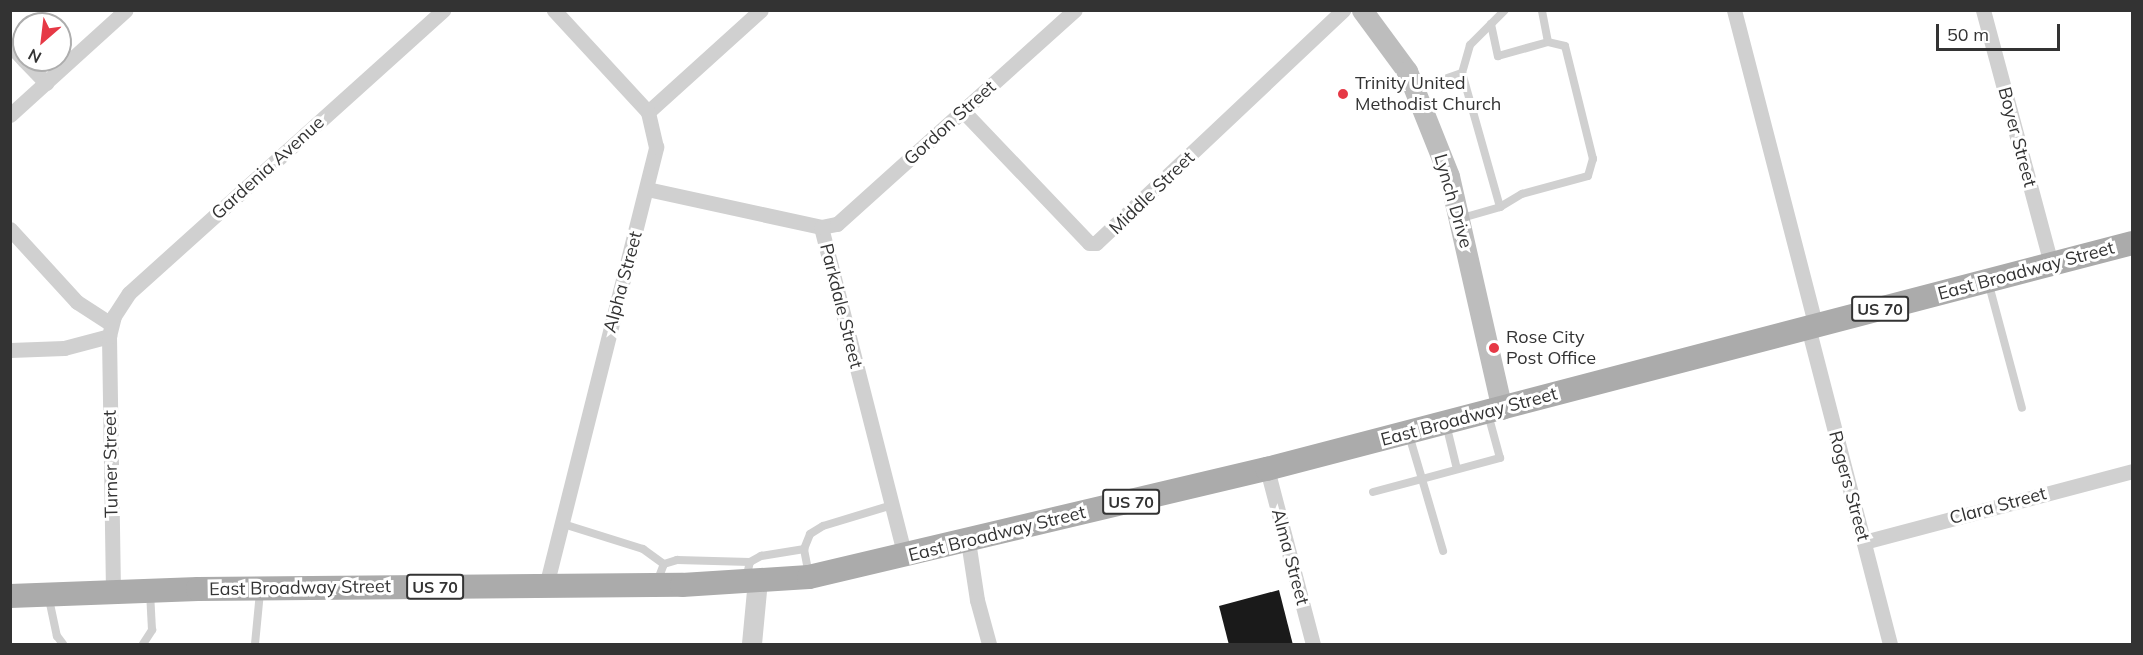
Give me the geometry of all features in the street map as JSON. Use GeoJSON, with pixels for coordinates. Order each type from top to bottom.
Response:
{"type":"FeatureCollection","features":[{"type":"Feature","properties":{"kind":"main road","name":"Lynch Drive"},"geometry":{"type":"LineString","coordinates":[[1362,10],[1398,57],[1416,89],[1449,176],[1460,218],[1495,411]]}},
{"type":"Feature","properties":{"kind":"main road","name":"East Broadway Street"},"geometry":{"type":"LineString","coordinates":[[10,596],[149,590],[546,586],[660,574],[809,577],[1267,469],[2133,243]]}},
{"type":"Feature","properties":{"kind":"street"},"geometry":{"type":"LineString","coordinates":[[10,115],[126,10]]}},
{"type":"Feature","properties":{"kind":"street","name":"Gardenia Avenue"},"geometry":{"type":"LineString","coordinates":[[110,330],[129,293],[443,10]]}},
{"type":"Feature","properties":{"kind":"street"},"geometry":{"type":"LineString","coordinates":[[554,10],[648,111],[761,10]]}},
{"type":"Feature","properties":{"kind":"street","name":"Gordon Street"},"geometry":{"type":"LineString","coordinates":[[821,227],[837,224],[1075,10]]}},
{"type":"Feature","properties":{"kind":"street","name":"Middle Street"},"geometry":{"type":"LineString","coordinates":[[963,111],[1089,243],[1096,243],[1343,10]]}},
{"type":"Feature","properties":{"kind":"street","name":"Rogers Street"},"geometry":{"type":"LineString","coordinates":[[1734,10],[1890,645]]}},
{"type":"Feature","properties":{"kind":"street","name":"Boyer Street"},"geometry":{"type":"LineString","coordinates":[[1983,10],[2051,264]]}},
{"type":"Feature","properties":{"kind":"street"},"geometry":{"type":"LineString","coordinates":[[35,72],[46,83]]}},
{"type":"Feature","properties":{"kind":"street","name":"Alpha Street"},"geometry":{"type":"LineString","coordinates":[[546,586],[647,189],[656,147],[648,111]]}},
{"type":"Feature","properties":{"kind":"street","name":"Parkdale Street"},"geometry":{"type":"LineString","coordinates":[[647,189],[821,227],[905,556]]}},
{"type":"Feature","properties":{"kind":"street"},"geometry":{"type":"LineString","coordinates":[[10,229],[77,302],[110,330],[64,348],[10,350]]}},
{"type":"Feature","properties":{"kind":"street","name":"Turner Street"},"geometry":{"type":"LineString","coordinates":[[110,330],[113,591]]}},
{"type":"Feature","properties":{"kind":"street","name":"Alma Street"},"geometry":{"type":"LineString","coordinates":[[1267,469],[1313,645]]}},
{"type":"Feature","properties":{"kind":"street","name":"Clara Street"},"geometry":{"type":"LineString","coordinates":[[1864,542],[2133,471]]}},
{"type":"Feature","properties":{"kind":"street"},"geometry":{"type":"LineString","coordinates":[[968,541],[977,600],[989,645]]}},
{"type":"Feature","properties":{"kind":"street"},"geometry":{"type":"LineString","coordinates":[[751,575],[752,645]]}},
{"type":"Feature","properties":{"kind":"lane"},"geometry":{"type":"LineString","coordinates":[[1500,207],[1462,73],[1470,45],[1505,10]]}},
{"type":"Feature","properties":{"kind":"lane"},"geometry":{"type":"LineString","coordinates":[[1542,10],[1548,42]]}},
{"type":"Feature","properties":{"kind":"lane"},"geometry":{"type":"LineString","coordinates":[[1460,218],[1500,207],[1522,194],[1588,176],[1593,159],[1564,46],[1548,42],[1498,56],[1491,24]]}},
{"type":"Feature","properties":{"kind":"lane"},"geometry":{"type":"LineString","coordinates":[[1416,89],[1462,73]]}},
{"type":"Feature","properties":{"kind":"lane"},"geometry":{"type":"LineString","coordinates":[[1988,280],[2022,408]]}},
{"type":"Feature","properties":{"kind":"lane"},"geometry":{"type":"LineString","coordinates":[[1373,492],[1500,458],[1495,411]]}},
{"type":"Feature","properties":{"kind":"lane"},"geometry":{"type":"LineString","coordinates":[[1446,423],[1457,469]]}},
{"type":"Feature","properties":{"kind":"lane"},"geometry":{"type":"LineString","coordinates":[[1408,433],[1443,551]]}},
{"type":"Feature","properties":{"kind":"lane"},"geometry":{"type":"LineString","coordinates":[[809,577],[804,549],[810,534],[823,526],[892,505]]}},
{"type":"Feature","properties":{"kind":"lane"},"geometry":{"type":"LineString","coordinates":[[560,524],[643,549],[660,574]]}},
{"type":"Feature","properties":{"kind":"lane"},"geometry":{"type":"LineString","coordinates":[[751,575],[804,549]]}},
{"type":"Feature","properties":{"kind":"lane"},"geometry":{"type":"LineString","coordinates":[[255,645],[260,588]]}},
{"type":"Feature","properties":{"kind":"lane"},"geometry":{"type":"LineString","coordinates":[[143,645],[152,630],[149,590]]}},
{"type":"Feature","properties":{"kind":"lane"},"geometry":{"type":"LineString","coordinates":[[48,594],[57,636],[63,644]]}},
{"type":"Feature","properties":{"kind":"building"},"geometry":{"type":"Polygon","coordinates":[[[1279,590],[1293,645],[1229,645],[1219,606],[1279,590]]]}},
{"type":"Feature","properties":{"kind":"place","name":"Trinity United Methodist Church"},"geometry":{"type":"Point","coordinates":[1343,94]}},
{"type":"Feature","properties":{"kind":"place","name":"Rose City Post Office"},"geometry":{"type":"Point","coordinates":[1494,348]}}]}
